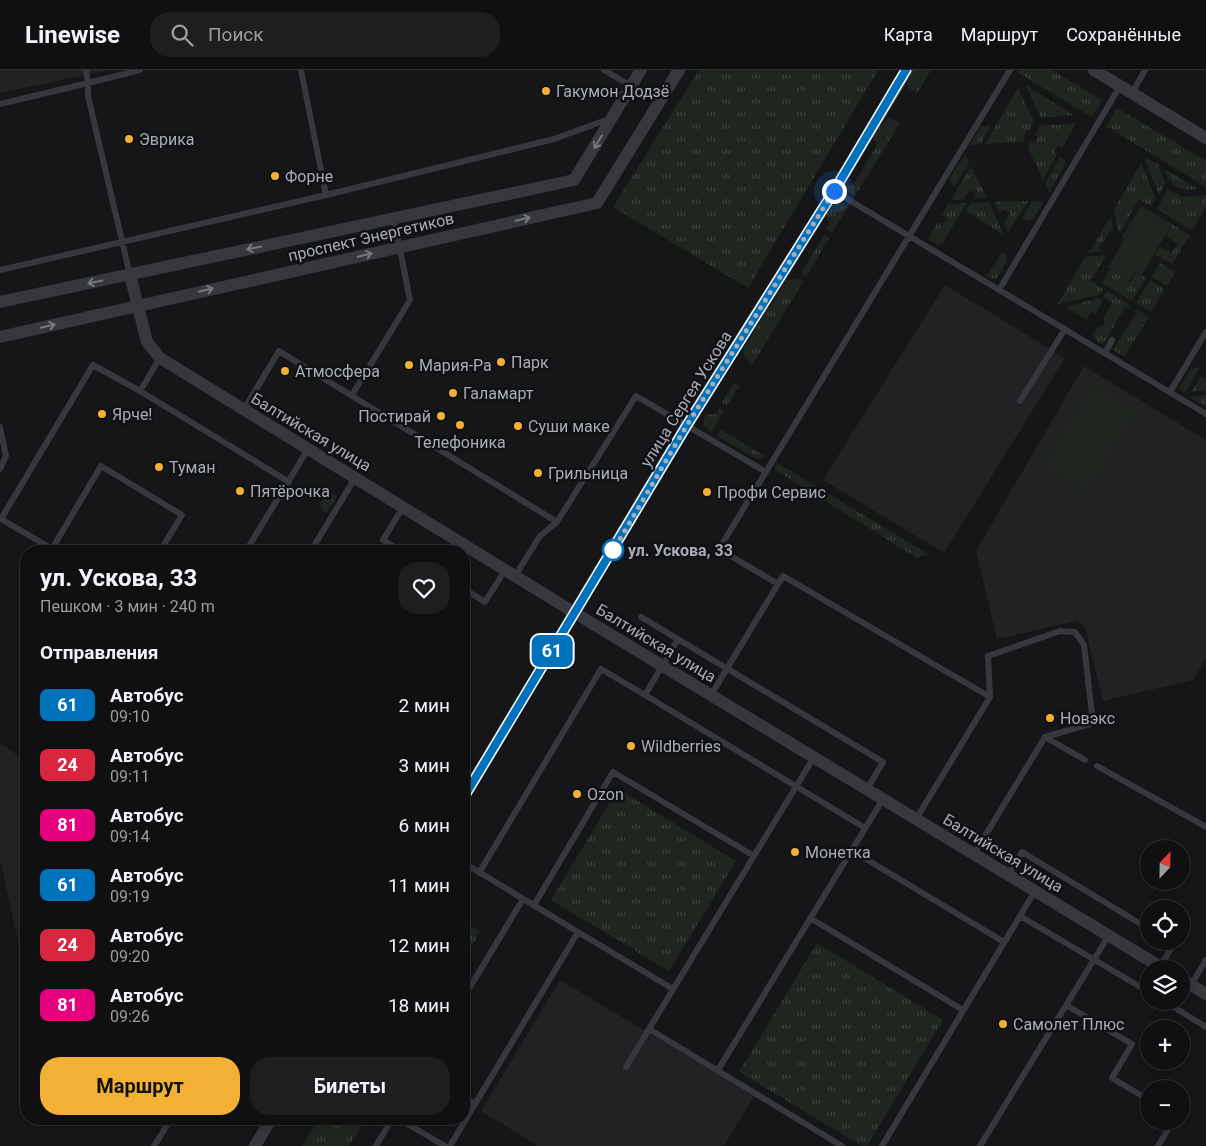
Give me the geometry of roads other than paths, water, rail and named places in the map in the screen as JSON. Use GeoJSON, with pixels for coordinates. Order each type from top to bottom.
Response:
{"type":"FeatureCollection","features":[{"type":"Feature","properties":{"kind":"street","name":"проспект Энергетиков"},"geometry":{"type":"LineString","coordinates":[[0,302],[574,180],[641,70]]}},
{"type":"Feature","properties":{"kind":"street","name":"проспект Энергетиков"},"geometry":{"type":"LineString","coordinates":[[0,337],[597,203],[678,70]]}},
{"type":"Feature","properties":{"kind":"street","name":"улица Сергея Ускова"},"geometry":{"type":"LineString","coordinates":[[470,787],[687,425],[834,191],[906,70]]}},
{"type":"Feature","properties":{"kind":"street"},"geometry":{"type":"LineString","coordinates":[[1094,70],[1206,138]]}},
{"type":"Feature","properties":{"kind":"street","name":"Балтийская улица"},"geometry":{"type":"LineString","coordinates":[[130,275],[147,342],[160,358],[465,545]]}},
{"type":"Feature","properties":{"kind":"street","name":"Балтийская улица"},"geometry":{"type":"LineString","coordinates":[[470,548],[1149,960]]}},
{"type":"Feature","properties":{"kind":"street"},"geometry":{"type":"LineString","coordinates":[[1190,984],[1206,994]]}},
{"type":"Feature","properties":{"kind":"street"},"geometry":{"type":"LineString","coordinates":[[255,1146],[264,1125]]}},
{"type":"Feature","properties":{"kind":"lane"},"geometry":{"type":"LineString","coordinates":[[86,70],[88,96],[130,275]]}},
{"type":"Feature","properties":{"kind":"lane"},"geometry":{"type":"LineString","coordinates":[[0,104],[140,70]]}},
{"type":"Feature","properties":{"kind":"lane"},"geometry":{"type":"LineString","coordinates":[[301,70],[326,195]]}},
{"type":"Feature","properties":{"kind":"lane"},"geometry":{"type":"LineString","coordinates":[[604,70],[632,86]]}},
{"type":"Feature","properties":{"kind":"lane"},"geometry":{"type":"LineString","coordinates":[[778,584],[719,549],[1010,70]]}},
{"type":"Feature","properties":{"kind":"lane"},"geometry":{"type":"LineString","coordinates":[[1132,93],[1145,70]]}},
{"type":"Feature","properties":{"kind":"lane"},"geometry":{"type":"LineString","coordinates":[[999,290],[1120,86]]}},
{"type":"Feature","properties":{"kind":"lane"},"geometry":{"type":"LineString","coordinates":[[0,270],[326,195],[554,139],[612,118]]}},
{"type":"Feature","properties":{"kind":"lane"},"geometry":{"type":"LineString","coordinates":[[834,191],[1206,414]]}},
{"type":"Feature","properties":{"kind":"lane"},"geometry":{"type":"LineString","coordinates":[[352,395],[410,300],[394,219]]}},
{"type":"Feature","properties":{"kind":"lane"},"geometry":{"type":"LineString","coordinates":[[1020,401],[1065,329]]}},
{"type":"Feature","properties":{"kind":"lane"},"geometry":{"type":"LineString","coordinates":[[1170,392],[1206,332]]}},
{"type":"Feature","properties":{"kind":"lane"},"geometry":{"type":"LineString","coordinates":[[1105,353],[1112,340]]}},
{"type":"Feature","properties":{"kind":"lane"},"geometry":{"type":"LineString","coordinates":[[243,410],[279,351],[557,522]]}},
{"type":"Feature","properties":{"kind":"lane"},"geometry":{"type":"LineString","coordinates":[[140,391],[160,358]]}},
{"type":"Feature","properties":{"kind":"lane"},"geometry":{"type":"LineString","coordinates":[[45,545],[1,519],[94,365],[288,482]]}},
{"type":"Feature","properties":{"kind":"lane"},"geometry":{"type":"LineString","coordinates":[[470,593],[485,602],[540,536],[557,522],[636,396],[766,472]]}},
{"type":"Feature","properties":{"kind":"lane"},"geometry":{"type":"LineString","coordinates":[[0,428],[6,456],[0,469]]}},
{"type":"Feature","properties":{"kind":"lane"},"geometry":{"type":"LineString","coordinates":[[250,545],[308,450]]}},
{"type":"Feature","properties":{"kind":"lane"},"geometry":{"type":"LineString","coordinates":[[57,545],[101,466],[182,515],[164,545]]}},
{"type":"Feature","properties":{"kind":"lane"},"geometry":{"type":"LineString","coordinates":[[316,545],[355,478]]}},
{"type":"Feature","properties":{"kind":"lane"},"geometry":{"type":"LineString","coordinates":[[392,545],[383,540],[403,507]]}},
{"type":"Feature","properties":{"kind":"lane"},"geometry":{"type":"LineString","coordinates":[[711,695],[783,576],[990,697]]}},
{"type":"Feature","properties":{"kind":"lane"},"geometry":{"type":"LineString","coordinates":[[641,617],[883,762],[867,789]]}},
{"type":"Feature","properties":{"kind":"lane"},"geometry":{"type":"LineString","coordinates":[[916,819],[990,697],[988,656],[1060,630],[1075,632],[1084,645],[1093,724],[1045,737],[974,854]]}},
{"type":"Feature","properties":{"kind":"lane"},"geometry":{"type":"LineString","coordinates":[[645,695],[678,639]]}},
{"type":"Feature","properties":{"kind":"lane"},"geometry":{"type":"LineString","coordinates":[[479,873],[601,669],[865,828]]}},
{"type":"Feature","properties":{"kind":"lane"},"geometry":{"type":"LineString","coordinates":[[1045,737],[1085,760]]}},
{"type":"Feature","properties":{"kind":"lane"},"geometry":{"type":"LineString","coordinates":[[626,1067],[814,757]]}},
{"type":"Feature","properties":{"kind":"lane"},"geometry":{"type":"LineString","coordinates":[[1098,766],[1206,827]]}},
{"type":"Feature","properties":{"kind":"lane"},"geometry":{"type":"LineString","coordinates":[[534,905],[613,772],[754,856]]}},
{"type":"Feature","properties":{"kind":"lane"},"geometry":{"type":"LineString","coordinates":[[718,1070],[883,799]]}},
{"type":"Feature","properties":{"kind":"lane"},"geometry":{"type":"LineString","coordinates":[[852,850],[1004,942]]}},
{"type":"Feature","properties":{"kind":"lane"},"geometry":{"type":"LineString","coordinates":[[1008,875],[1022,852],[1140,924]]}},
{"type":"Feature","properties":{"kind":"lane"},"geometry":{"type":"LineString","coordinates":[[470,867],[673,989]]}},
{"type":"Feature","properties":{"kind":"lane"},"geometry":{"type":"LineString","coordinates":[[882,1146],[1035,891]]}},
{"type":"Feature","properties":{"kind":"lane"},"geometry":{"type":"LineString","coordinates":[[470,987],[524,899]]}},
{"type":"Feature","properties":{"kind":"lane"},"geometry":{"type":"LineString","coordinates":[[1020,916],[1140,987]]}},
{"type":"Feature","properties":{"kind":"lane"},"geometry":{"type":"LineString","coordinates":[[810,918],[963,1010]]}},
{"type":"Feature","properties":{"kind":"lane"},"geometry":{"type":"LineString","coordinates":[[470,1112],[578,932]]}},
{"type":"Feature","properties":{"kind":"lane"},"geometry":{"type":"LineString","coordinates":[[980,1146],[1109,935]]}},
{"type":"Feature","properties":{"kind":"lane"},"geometry":{"type":"LineString","coordinates":[[1190,978],[1206,960]]}},
{"type":"Feature","properties":{"kind":"lane"},"geometry":{"type":"LineString","coordinates":[[1066,1005],[1132,1044],[1112,1078],[1140,1095]]}},
{"type":"Feature","properties":{"kind":"lane"},"geometry":{"type":"LineString","coordinates":[[1179,1010],[1206,1027]]}},
{"type":"Feature","properties":{"kind":"lane"},"geometry":{"type":"LineString","coordinates":[[649,1029],[842,1146]]}},
{"type":"Feature","properties":{"kind":"lane"},"geometry":{"type":"LineString","coordinates":[[470,1101],[475,1104]]}},
{"type":"Feature","properties":{"kind":"lane"},"geometry":{"type":"LineString","coordinates":[[154,1146],[167,1125]]}},
{"type":"Feature","properties":{"kind":"lane"},"geometry":{"type":"LineString","coordinates":[[376,1146],[388,1125]]}},
{"type":"Feature","properties":{"kind":"lane"},"geometry":{"type":"LineString","coordinates":[[409,1125],[445,1146]]}},
{"type":"Feature","properties":{"kind":"lane"},"geometry":{"type":"LineString","coordinates":[[450,1146],[462,1125]]}},
{"type":"Feature","properties":{"kind":"lane"},"geometry":{"type":"LineString","coordinates":[[1158,1146],[1168,1130]]}},
{"type":"Feature","properties":{"kind":"place","name":"Гакумон Додзё"},"geometry":{"type":"Point","coordinates":[546,91]}},
{"type":"Feature","properties":{"kind":"place","name":"Эврика"},"geometry":{"type":"Point","coordinates":[129,139]}},
{"type":"Feature","properties":{"kind":"place","name":"Форне"},"geometry":{"type":"Point","coordinates":[275,176]}},
{"type":"Feature","properties":{"kind":"place","name":"Парк"},"geometry":{"type":"Point","coordinates":[501,362]}},
{"type":"Feature","properties":{"kind":"place","name":"Мария-Ра"},"geometry":{"type":"Point","coordinates":[409,365]}},
{"type":"Feature","properties":{"kind":"place","name":"Атмосфера"},"geometry":{"type":"Point","coordinates":[285,371]}},
{"type":"Feature","properties":{"kind":"place","name":"Галамарт"},"geometry":{"type":"Point","coordinates":[453,393]}},
{"type":"Feature","properties":{"kind":"place","name":"Ярче!"},"geometry":{"type":"Point","coordinates":[102,414]}},
{"type":"Feature","properties":{"kind":"place","name":"Постирай"},"geometry":{"type":"Point","coordinates":[441,416]}},
{"type":"Feature","properties":{"kind":"place","name":"Телефоника"},"geometry":{"type":"Point","coordinates":[460,425]}},
{"type":"Feature","properties":{"kind":"place","name":"Суши маке"},"geometry":{"type":"Point","coordinates":[518,426]}},
{"type":"Feature","properties":{"kind":"place","name":"Туман"},"geometry":{"type":"Point","coordinates":[159,467]}},
{"type":"Feature","properties":{"kind":"place","name":"Грильница"},"geometry":{"type":"Point","coordinates":[538,473]}},
{"type":"Feature","properties":{"kind":"place","name":"Пятёрочка"},"geometry":{"type":"Point","coordinates":[240,491]}},
{"type":"Feature","properties":{"kind":"place","name":"Профи Сервис"},"geometry":{"type":"Point","coordinates":[707,492]}},
{"type":"Feature","properties":{"kind":"place","name":"ул. Ускова, 33"},"geometry":{"type":"Point","coordinates":[613,550]}},
{"type":"Feature","properties":{"kind":"place","name":"Новэкс"},"geometry":{"type":"Point","coordinates":[1050,718]}},
{"type":"Feature","properties":{"kind":"place","name":"Wildberries"},"geometry":{"type":"Point","coordinates":[631,746]}},
{"type":"Feature","properties":{"kind":"place","name":"Ozon"},"geometry":{"type":"Point","coordinates":[577,794]}},
{"type":"Feature","properties":{"kind":"place","name":"Монетка"},"geometry":{"type":"Point","coordinates":[795,852]}},
{"type":"Feature","properties":{"kind":"place","name":"Самолет Плюс"},"geometry":{"type":"Point","coordinates":[1003,1024]}}]}
